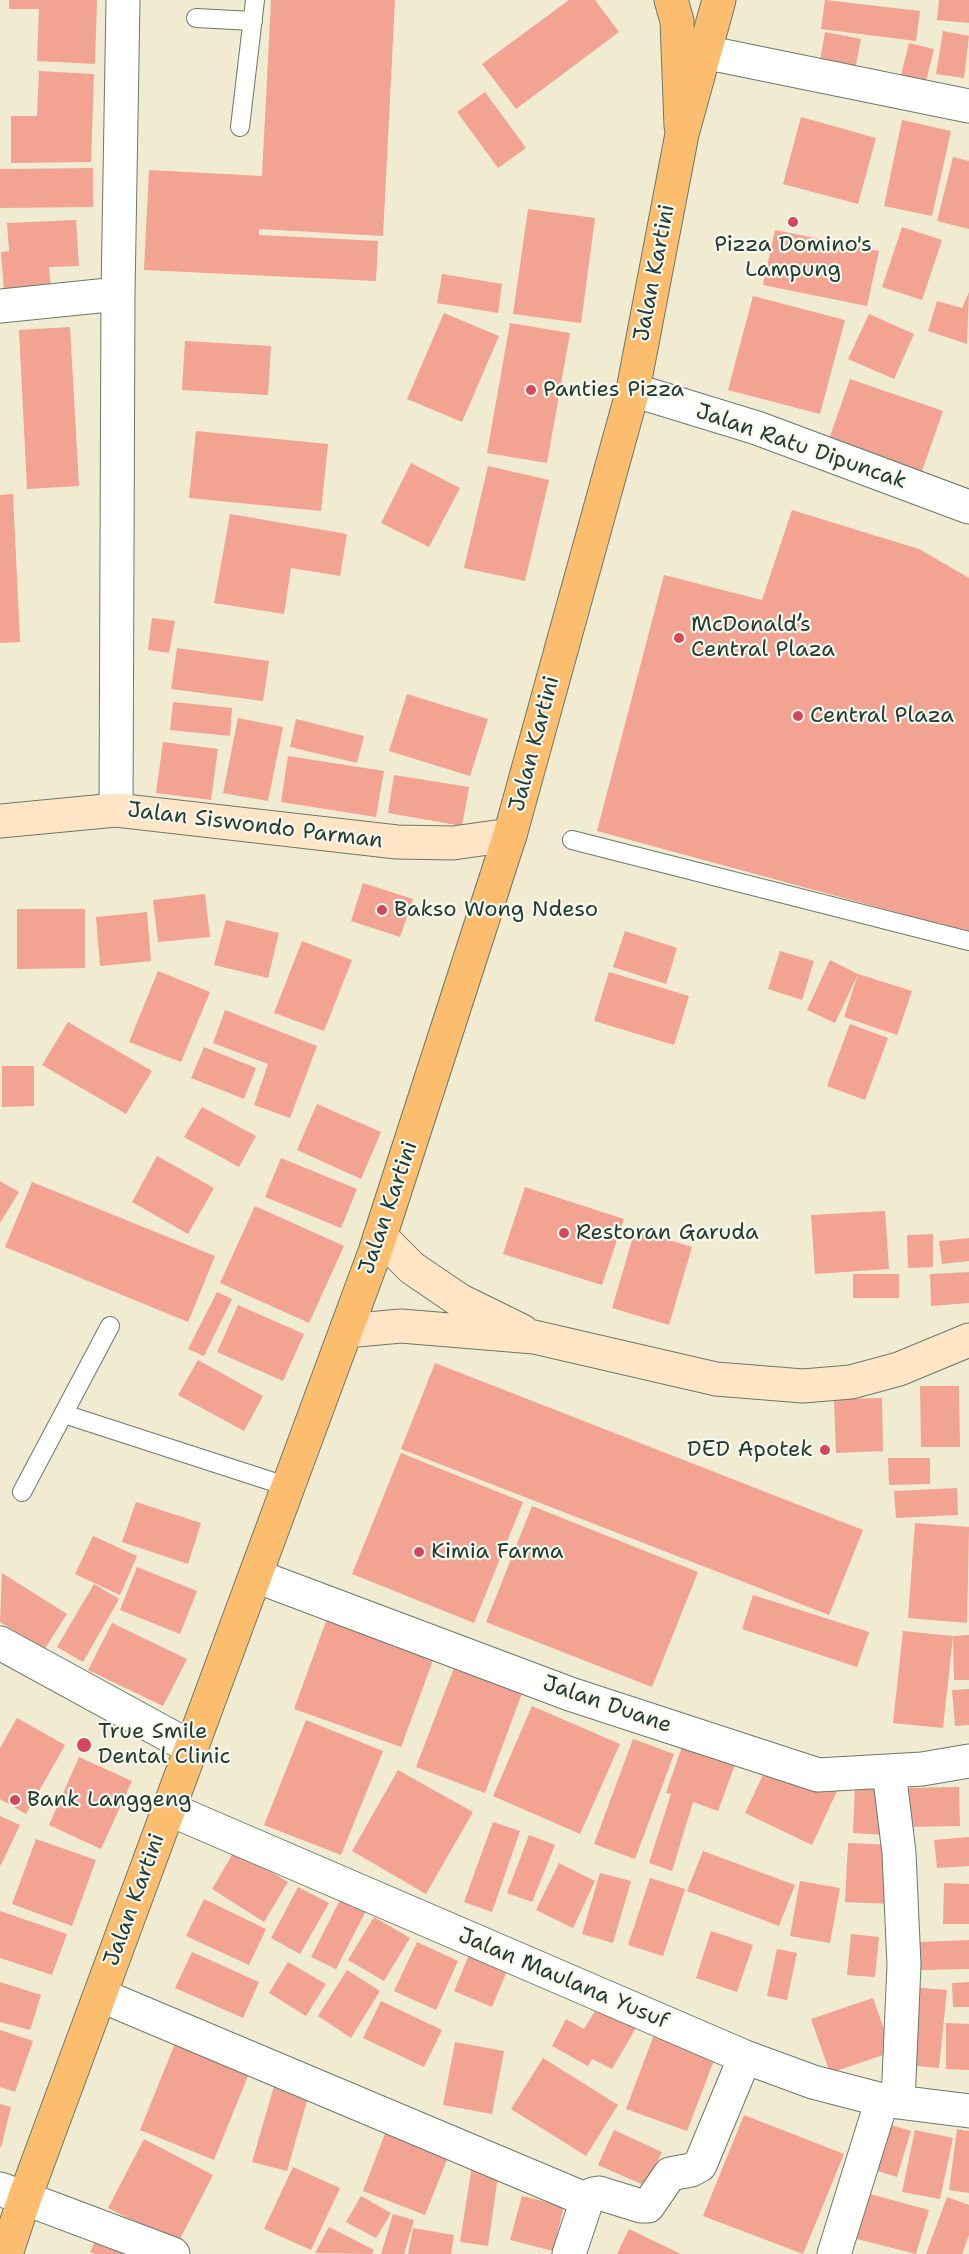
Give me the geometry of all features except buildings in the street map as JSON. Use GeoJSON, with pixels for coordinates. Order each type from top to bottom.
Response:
{"type":"FeatureCollection","features":[{"type":"Feature","properties":{"kind":"main road"},"geometry":{"type":"LineString","coordinates":[[670,0],[677,21],[682,134]]}},
{"type":"Feature","properties":{"kind":"main road"},"geometry":{"type":"LineString","coordinates":[[682,134],[719,0]]}},
{"type":"Feature","properties":{"kind":"main road","name":"Jalan Kartini"},"geometry":{"type":"LineString","coordinates":[[6,2254],[12,2193],[100,1995],[289,1487],[380,1236],[510,835],[633,390],[682,134]]}},
{"type":"Feature","properties":{"kind":"street"},"geometry":{"type":"LineString","coordinates":[[116,810],[118,294],[123,0]]}},
{"type":"Feature","properties":{"kind":"street"},"geometry":{"type":"LineString","coordinates":[[704,52],[969,106]]}},
{"type":"Feature","properties":{"kind":"street"},"geometry":{"type":"LineString","coordinates":[[0,306],[118,294]]}},
{"type":"Feature","properties":{"kind":"street","name":"Jalan Ratu Dipuncak"},"geometry":{"type":"LineString","coordinates":[[633,390],[757,428],[969,507]]}},
{"type":"Feature","properties":{"kind":"street","name":"Jalan Siswondo Parman"},"geometry":{"type":"LineString","coordinates":[[5,814],[116,810],[397,842],[453,843],[510,835]]}},
{"type":"Feature","properties":{"kind":"street"},"geometry":{"type":"LineString","coordinates":[[380,1236],[412,1268],[450,1293],[534,1337]]}},
{"type":"Feature","properties":{"kind":"street"},"geometry":{"type":"LineString","coordinates":[[346,1331],[401,1326],[534,1337],[716,1379],[803,1386],[851,1382],[898,1369],[969,1340]]}},
{"type":"Feature","properties":{"kind":"street","name":"Jalan Duane"},"geometry":{"type":"LineString","coordinates":[[256,1576],[570,1694],[818,1775],[922,1769],[969,1761]]}},
{"type":"Feature","properties":{"kind":"street"},"geometry":{"type":"LineString","coordinates":[[0,1642],[192,1748]]}},
{"type":"Feature","properties":{"kind":"street"},"geometry":{"type":"LineString","coordinates":[[834,2254],[890,2101],[904,1965],[899,1853],[889,1771]]}},
{"type":"Feature","properties":{"kind":"street","name":"Jalan Maulana Yusuf"},"geometry":{"type":"LineString","coordinates":[[170,1809],[745,2057],[813,2082],[890,2101],[969,2111]]}},
{"type":"Feature","properties":{"kind":"street"},"geometry":{"type":"LineString","coordinates":[[100,1995],[587,2200]]}},
{"type":"Feature","properties":{"kind":"street"},"geometry":{"type":"LineString","coordinates":[[569,2254],[587,2200],[593,2194],[599,2193],[641,2206],[648,2205],[670,2174],[691,2170],[700,2165],[745,2057]]}},
{"type":"Feature","properties":{"kind":"street"},"geometry":{"type":"LineString","coordinates":[[12,2193],[173,2254]]}},
{"type":"Feature","properties":{"kind":"lane"},"geometry":{"type":"LineString","coordinates":[[240,127],[255,0]]}},
{"type":"Feature","properties":{"kind":"lane"},"geometry":{"type":"LineString","coordinates":[[196,18],[253,21]]}},
{"type":"Feature","properties":{"kind":"lane"},"geometry":{"type":"LineString","coordinates":[[572,840],[969,941]]}},
{"type":"Feature","properties":{"kind":"lane"},"geometry":{"type":"LineString","coordinates":[[22,1492],[110,1326]]}},
{"type":"Feature","properties":{"kind":"lane"},"geometry":{"type":"LineString","coordinates":[[64,1414],[289,1487]]}},
{"type":"Feature","properties":{"kind":"place","name":"Pizza Domino's Lampung"},"geometry":{"type":"Point","coordinates":[793,222]}},
{"type":"Feature","properties":{"kind":"place","name":"Panties Pizza"},"geometry":{"type":"Point","coordinates":[531,390]}},
{"type":"Feature","properties":{"kind":"place","name":"McDonald’s Central Plaza"},"geometry":{"type":"Point","coordinates":[679,638]}},
{"type":"Feature","properties":{"kind":"place","name":"Central Plaza"},"geometry":{"type":"Point","coordinates":[798,716]}},
{"type":"Feature","properties":{"kind":"place","name":"Bakso Wong Ndeso"},"geometry":{"type":"Point","coordinates":[382,910]}},
{"type":"Feature","properties":{"kind":"place","name":"Restoran Garuda"},"geometry":{"type":"Point","coordinates":[564,1233]}},
{"type":"Feature","properties":{"kind":"place","name":"DED Apotek"},"geometry":{"type":"Point","coordinates":[825,1450]}},
{"type":"Feature","properties":{"kind":"place","name":"Kimia Farma"},"geometry":{"type":"Point","coordinates":[419,1552]}},
{"type":"Feature","properties":{"kind":"place","name":"True Smile Dental Clinic"},"geometry":{"type":"Point","coordinates":[84,1745]}},
{"type":"Feature","properties":{"kind":"place","name":"Bank Langgeng"},"geometry":{"type":"Point","coordinates":[15,1800]}}]}
